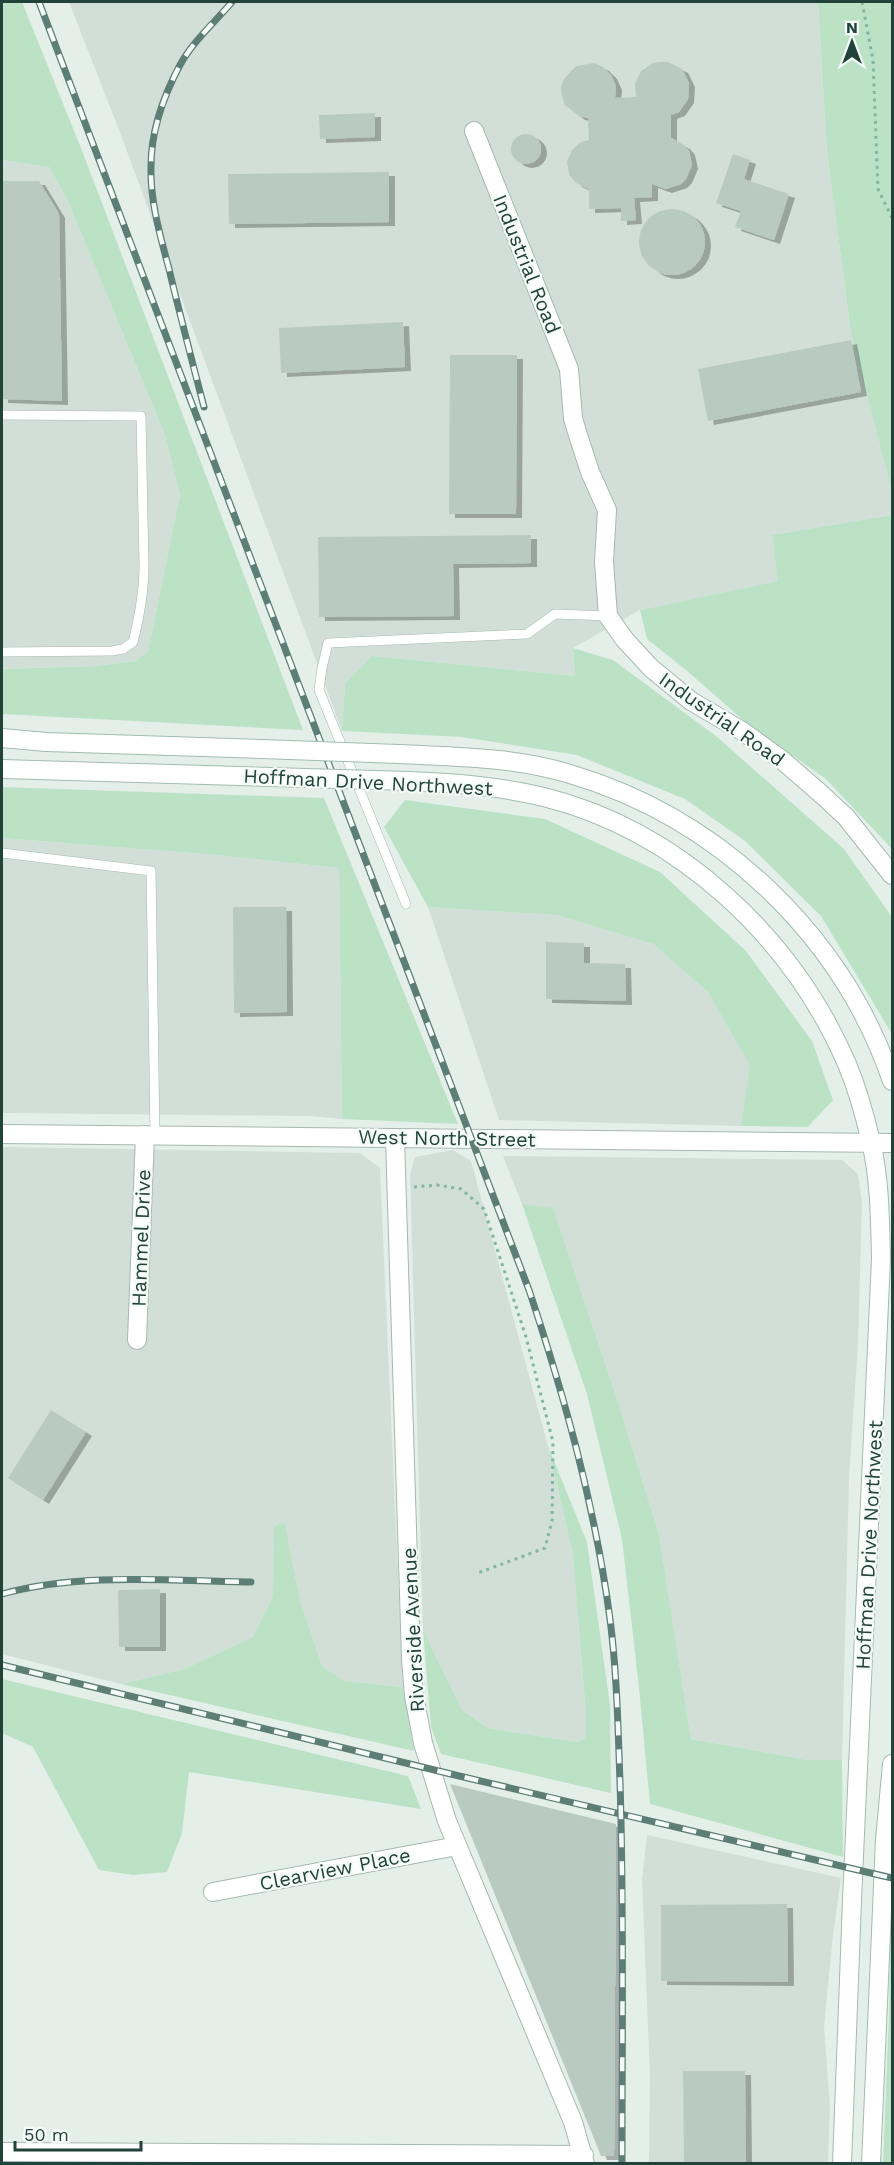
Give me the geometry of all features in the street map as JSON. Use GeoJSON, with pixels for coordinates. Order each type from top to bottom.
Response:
{"type":"FeatureCollection","features":[{"type":"Feature","properties":{"kind":"street","name":"Industrial Road"},"geometry":{"type":"LineString","coordinates":[[474,131],[569,369],[573,418],[590,472],[607,510],[604,562],[608,616],[625,640],[651,668],[691,701],[742,731],[782,760],[820,793],[846,817],[892,875]]}},
{"type":"Feature","properties":{"kind":"street","name":"Hoffman Drive Northwest"},"geometry":{"type":"LineString","coordinates":[[2,738],[46,742],[493,759],[570,774],[642,801],[717,846],[756,876],[794,914],[837,969],[870,1026],[892,1081]]}},
{"type":"Feature","properties":{"kind":"street","name":"Hoffman Drive Northwest"},"geometry":{"type":"LineString","coordinates":[[2,769],[485,785],[555,800],[627,828],[662,848],[727,896],[756,924],[805,987],[828,1025],[848,1065],[871,1143],[876,1175],[881,1259],[842,2163]]}},
{"type":"Feature","properties":{"kind":"street","name":"West North Street"},"geometry":{"type":"LineString","coordinates":[[2,1134],[892,1143]]}},
{"type":"Feature","properties":{"kind":"street","name":"Hammel Drive"},"geometry":{"type":"LineString","coordinates":[[138,1340],[150,1135]]}},
{"type":"Feature","properties":{"kind":"street","name":"Riverside Avenue"},"geometry":{"type":"LineString","coordinates":[[395,1138],[414,1687],[423,1743],[447,1821],[573,2122],[584,2159]]}},
{"type":"Feature","properties":{"kind":"street"},"geometry":{"type":"LineString","coordinates":[[871,2163],[885,1840],[892,1764]]}},
{"type":"Feature","properties":{"kind":"street","name":"Clearview Place"},"geometry":{"type":"LineString","coordinates":[[213,1892],[457,1846]]}},
{"type":"Feature","properties":{"kind":"street"},"geometry":{"type":"LineString","coordinates":[[2,2152],[584,2159]]}},
{"type":"Feature","properties":{"kind":"lane"},"geometry":{"type":"LineString","coordinates":[[2,415],[141,416],[144,581],[133,642],[123,649],[2,652]]}},
{"type":"Feature","properties":{"kind":"lane"},"geometry":{"type":"LineString","coordinates":[[406,904],[319,690],[328,643],[527,634],[555,614],[608,616]]}},
{"type":"Feature","properties":{"kind":"lane"},"geometry":{"type":"LineString","coordinates":[[2,853],[151,871],[150,1135]]}},
{"type":"Feature","properties":{"kind":"path"},"geometry":{"type":"LineString","coordinates":[[862,2],[873,60],[878,189],[892,218]]}},
{"type":"Feature","properties":{"kind":"path"},"geometry":{"type":"LineString","coordinates":[[397,1189],[437,1185],[461,1189],[484,1209],[531,1357],[553,1442],[552,1521],[545,1548],[478,1573]]}},
{"type":"Feature","properties":{"kind":"shaded area"},"geometry":{"type":"Polygon","coordinates":[[[69,2],[818,2],[827,151],[851,333],[892,492],[892,515],[772,535],[779,581],[640,610],[573,648],[575,676],[372,656],[345,683],[342,731],[119,130],[69,2]]]}},
{"type":"Feature","properties":{"kind":"shaded area"},"geometry":{"type":"Polygon","coordinates":[[[2,160],[49,167],[67,199],[165,435],[180,495],[148,651],[136,661],[95,666],[2,669],[2,160]]]}},
{"type":"Feature","properties":{"kind":"shaded area"},"geometry":{"type":"Polygon","coordinates":[[[2,838],[216,855],[339,868],[342,1119],[310,1116],[2,1113],[2,838]]]}},
{"type":"Feature","properties":{"kind":"shaded area"},"geometry":{"type":"Polygon","coordinates":[[[428,907],[556,915],[653,944],[708,992],[751,1065],[741,1126],[499,1120],[428,907]]]}},
{"type":"Feature","properties":{"kind":"shaded area"},"geometry":{"type":"Polygon","coordinates":[[[2,1147],[360,1153],[380,1168],[403,1687],[344,1681],[322,1666],[300,1601],[285,1522],[274,1526],[273,1596],[253,1637],[184,1669],[121,1684],[2,1654],[2,1147]]]}},
{"type":"Feature","properties":{"kind":"shaded area"},"geometry":{"type":"Polygon","coordinates":[[[453,1150],[471,1161],[548,1446],[573,1555],[586,1715],[586,1738],[577,1742],[488,1728],[462,1710],[423,1630],[410,1174],[415,1157],[453,1150]]]}},
{"type":"Feature","properties":{"kind":"shaded area"},"geometry":{"type":"Polygon","coordinates":[[[503,1156],[842,1160],[858,1174],[862,1203],[858,1344],[849,1478],[842,1760],[808,1760],[691,1739],[659,1534],[617,1399],[553,1209],[522,1204],[503,1156]]]}},
{"type":"Feature","properties":{"kind":"shaded area"},"geometry":{"type":"Polygon","coordinates":[[[647,1835],[841,1878],[824,2027],[830,2105],[828,2163],[649,2163],[650,2077],[642,1880],[647,1835]]]}},
{"type":"Feature","properties":{"kind":"green space"},"geometry":{"type":"Polygon","coordinates":[[[2,2],[22,2],[81,148],[303,730],[2,714],[2,669],[95,666],[136,661],[148,651],[180,495],[165,435],[67,199],[49,167],[2,160],[2,2]]]}},
{"type":"Feature","properties":{"kind":"green space"},"geometry":{"type":"Polygon","coordinates":[[[818,2],[892,2],[892,492],[851,333],[827,151],[818,2]]]}},
{"type":"Feature","properties":{"kind":"green space"},"geometry":{"type":"Polygon","coordinates":[[[892,515],[892,849],[826,779],[750,726],[647,639],[640,610],[778,581],[772,535],[892,515]]]}},
{"type":"Feature","properties":{"kind":"green space"},"geometry":{"type":"Polygon","coordinates":[[[573,648],[613,660],[716,736],[844,849],[892,917],[892,1034],[821,916],[745,841],[685,799],[577,755],[462,737],[342,731],[345,683],[372,656],[575,676],[573,648]]]}},
{"type":"Feature","properties":{"kind":"green space"},"geometry":{"type":"Polygon","coordinates":[[[2,787],[324,798],[458,1124],[342,1119],[339,868],[216,855],[2,838],[2,787]]]}},
{"type":"Feature","properties":{"kind":"green space"},"geometry":{"type":"Polygon","coordinates":[[[405,800],[545,819],[660,872],[746,951],[812,1041],[833,1100],[808,1127],[741,1126],[750,1065],[708,992],[653,944],[556,915],[428,907],[384,827],[405,800]]]}},
{"type":"Feature","properties":{"kind":"green space"},"geometry":{"type":"Polygon","coordinates":[[[522,1204],[553,1208],[617,1399],[659,1534],[691,1739],[808,1760],[842,1760],[843,1857],[650,1804],[622,1539],[587,1394],[522,1204]]]}},
{"type":"Feature","properties":{"kind":"green space"},"geometry":{"type":"Polygon","coordinates":[[[548,1446],[587,1542],[610,1705],[611,1793],[441,1754],[431,1727],[423,1630],[462,1710],[488,1728],[577,1742],[586,1738],[573,1555],[548,1446]]]}},
{"type":"Feature","properties":{"kind":"green space"},"geometry":{"type":"Polygon","coordinates":[[[285,1522],[300,1601],[322,1666],[344,1681],[403,1687],[414,1751],[121,1684],[184,1669],[253,1637],[273,1596],[274,1526],[285,1522]]]}},
{"type":"Feature","properties":{"kind":"green space"},"geometry":{"type":"Polygon","coordinates":[[[2,1679],[408,1776],[421,1809],[189,1772],[182,1833],[167,1872],[133,1875],[99,1870],[33,1747],[2,1733],[2,1679]]]}},
{"type":"Feature","properties":{"kind":"green space"},"geometry":{"type":"Polygon","coordinates":[[[891,1890],[892,2163],[883,2164],[889,2016],[891,1890]]]}},
{"type":"Feature","properties":{"kind":"building"},"geometry":{"type":"Polygon","coordinates":[[[668,62],[682,69],[689,83],[688,99],[679,112],[671,115],[671,138],[684,145],[689,151],[692,165],[686,179],[681,184],[666,189],[652,184],[652,197],[634,198],[636,220],[621,221],[621,208],[589,209],[589,189],[576,183],[569,174],[567,162],[572,150],[581,142],[589,140],[588,118],[579,116],[565,105],[561,87],[564,79],[576,66],[594,63],[603,67],[611,75],[616,86],[615,98],[636,97],[635,84],[641,71],[653,63],[668,62]]]}},
{"type":"Feature","properties":{"kind":"building"},"geometry":{"type":"Polygon","coordinates":[[[375,113],[375,137],[320,139],[319,115],[375,113]]]}},
{"type":"Feature","properties":{"kind":"building"},"geometry":{"type":"Polygon","coordinates":[[[526,134],[537,138],[541,149],[537,160],[526,164],[515,160],[511,149],[515,138],[526,134]]]}},
{"type":"Feature","properties":{"kind":"building"},"geometry":{"type":"Polygon","coordinates":[[[733,154],[750,160],[744,179],[789,194],[774,240],[735,227],[741,211],[716,203],[733,154]]]}},
{"type":"Feature","properties":{"kind":"building"},"geometry":{"type":"Polygon","coordinates":[[[389,172],[389,222],[229,224],[228,174],[389,172]]]}},
{"type":"Feature","properties":{"kind":"building"},"geometry":{"type":"Polygon","coordinates":[[[2,181],[39,181],[59,214],[62,401],[2,399],[2,181]]]}},
{"type":"Feature","properties":{"kind":"building"},"geometry":{"type":"Polygon","coordinates":[[[672,209],[685,212],[695,219],[702,229],[705,242],[702,255],[695,265],[685,272],[672,275],[659,272],[649,265],[642,255],[639,242],[642,229],[649,219],[659,212],[672,209]]]}},
{"type":"Feature","properties":{"kind":"building"},"geometry":{"type":"Polygon","coordinates":[[[403,322],[405,367],[281,373],[279,328],[403,322]]]}},
{"type":"Feature","properties":{"kind":"building"},"geometry":{"type":"Polygon","coordinates":[[[851,340],[861,392],[708,421],[698,369],[851,340]]]}},
{"type":"Feature","properties":{"kind":"building"},"geometry":{"type":"Polygon","coordinates":[[[450,355],[517,355],[516,514],[449,514],[450,355]]]}},
{"type":"Feature","properties":{"kind":"building"},"geometry":{"type":"Polygon","coordinates":[[[531,535],[531,563],[453,564],[454,616],[319,617],[318,537],[531,535]]]}},
{"type":"Feature","properties":{"kind":"building"},"geometry":{"type":"Polygon","coordinates":[[[233,907],[286,907],[287,1012],[234,1013],[233,907]]]}},
{"type":"Feature","properties":{"kind":"building"},"geometry":{"type":"Polygon","coordinates":[[[546,942],[584,943],[584,963],[625,964],[626,1001],[546,999],[546,942]]]}},
{"type":"Feature","properties":{"kind":"building"},"geometry":{"type":"Polygon","coordinates":[[[51,1410],[86,1432],[43,1500],[8,1478],[51,1410]]]}},
{"type":"Feature","properties":{"kind":"building"},"geometry":{"type":"Polygon","coordinates":[[[160,1589],[160,1647],[119,1647],[118,1590],[160,1589]]]}},
{"type":"Feature","properties":{"kind":"building"},"geometry":{"type":"Polygon","coordinates":[[[450,1784],[616,1824],[614,2156],[601,2156],[450,1784]]]}},
{"type":"Feature","properties":{"kind":"building"},"geometry":{"type":"Polygon","coordinates":[[[787,1904],[788,1982],[661,1981],[661,1905],[787,1904]]]}},
{"type":"Feature","properties":{"kind":"building"},"geometry":{"type":"Polygon","coordinates":[[[683,2071],[745,2071],[746,2164],[684,2164],[683,2071]]]}},
{"type":"Feature","properties":{"kind":"railway"},"geometry":{"type":"LineString","coordinates":[[39,2],[529,1290],[555,1371],[596,1535],[604,1577],[614,1660],[619,1741],[622,1877],[622,2164]]}},
{"type":"Feature","properties":{"kind":"railway"},"geometry":{"type":"LineString","coordinates":[[204,407],[156,218],[151,179],[152,153],[160,114],[180,65],[198,40],[232,2]]}},
{"type":"Feature","properties":{"kind":"railway"},"geometry":{"type":"LineString","coordinates":[[2,1594],[32,1587],[94,1580],[251,1582]]}},
{"type":"Feature","properties":{"kind":"railway"},"geometry":{"type":"LineString","coordinates":[[2,1665],[892,1878]]}}]}
